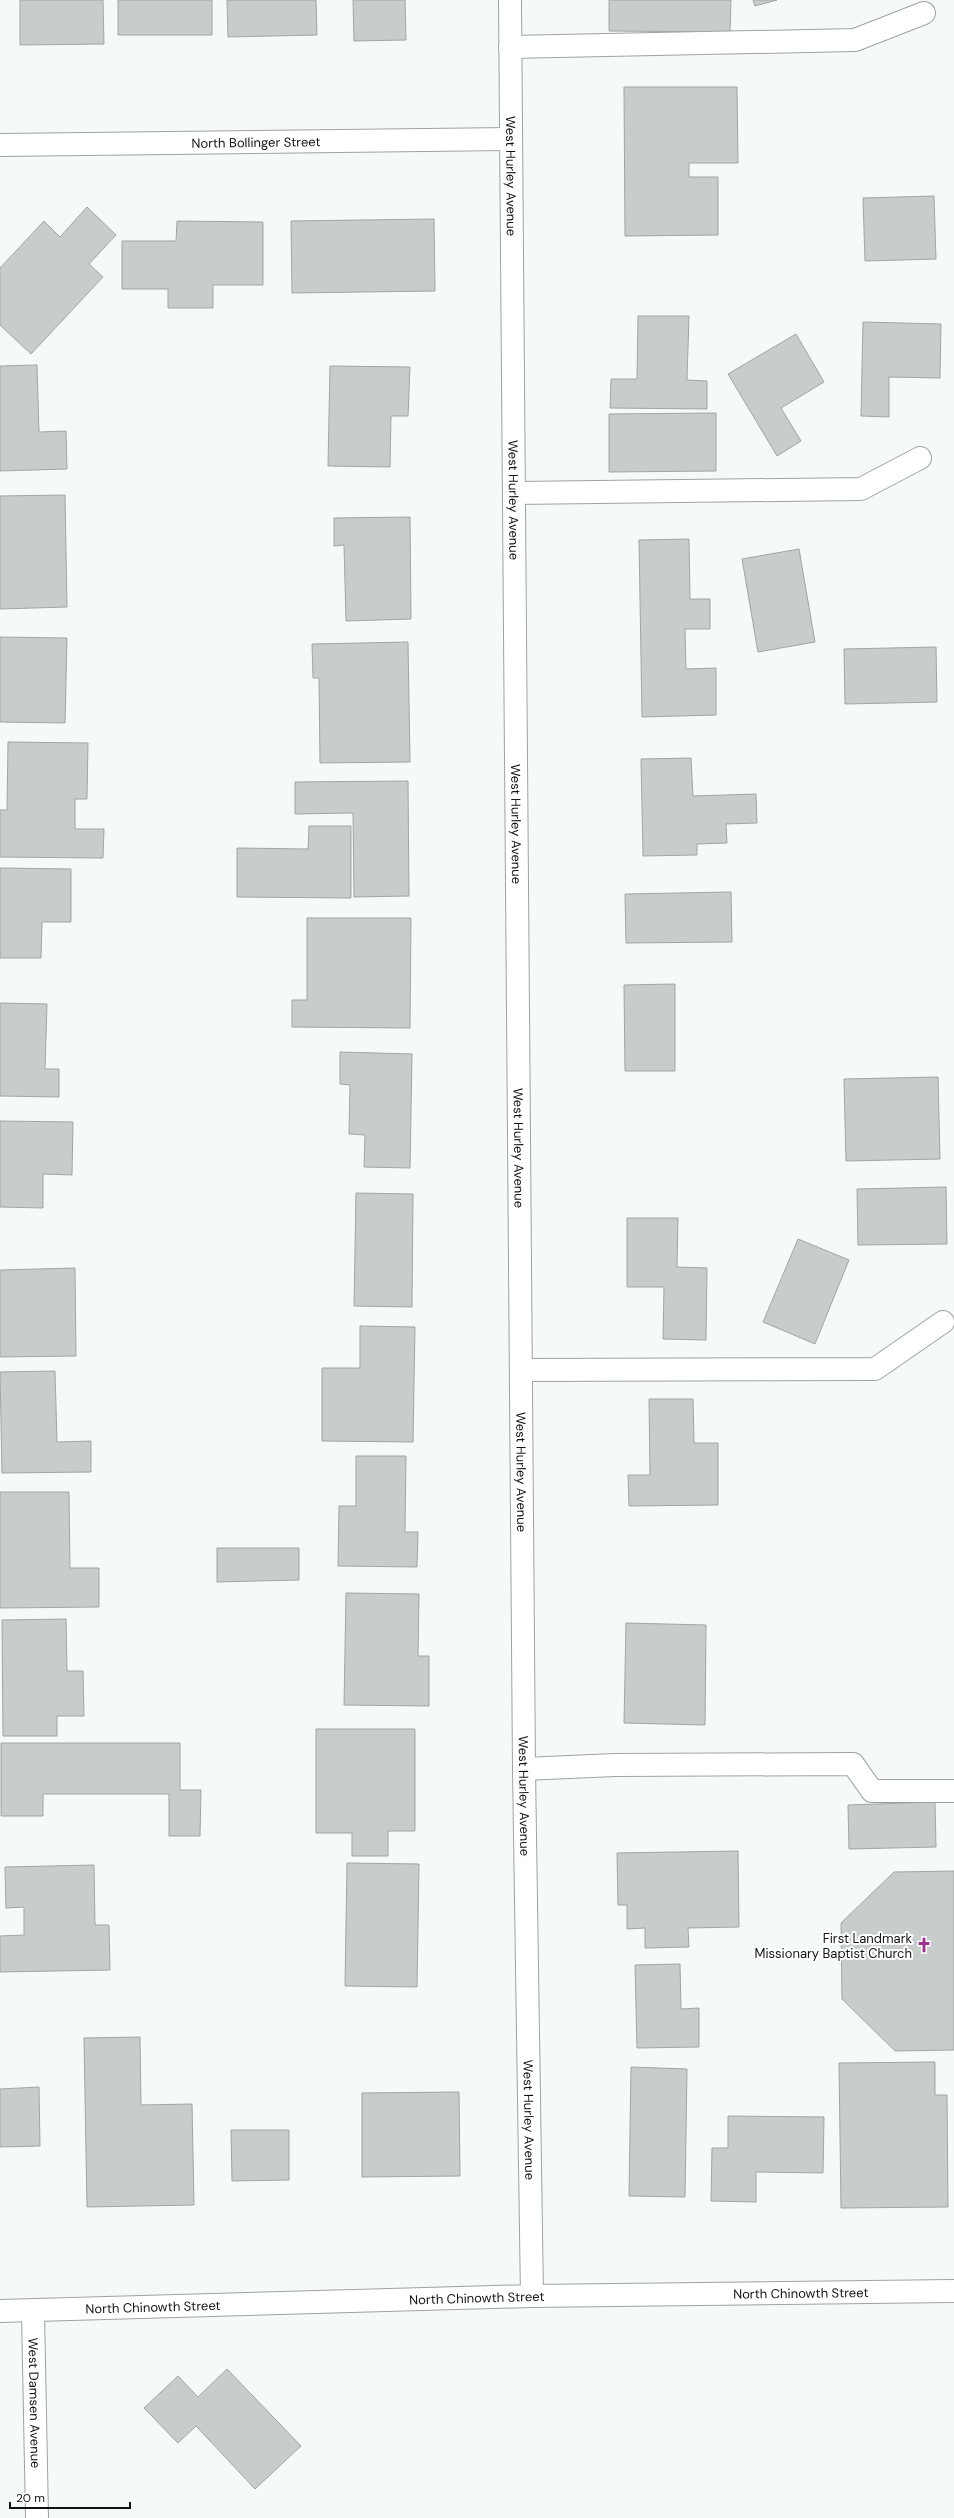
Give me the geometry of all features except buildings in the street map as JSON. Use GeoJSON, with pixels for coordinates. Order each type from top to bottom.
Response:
{"type":"FeatureCollection","features":[{"type":"Feature","properties":{"kind":"street","name":"West Hurley Avenue"},"geometry":{"type":"LineString","coordinates":[[510,0],[524,1769],[532,2296]]}},
{"type":"Feature","properties":{"kind":"street"},"geometry":{"type":"LineString","coordinates":[[510,47],[855,40],[924,13]]}},
{"type":"Feature","properties":{"kind":"street","name":"North Bollinger Street"},"geometry":{"type":"LineString","coordinates":[[0,145],[511,139]]}},
{"type":"Feature","properties":{"kind":"street"},"geometry":{"type":"LineString","coordinates":[[514,493],[861,489],[920,458]]}},
{"type":"Feature","properties":{"kind":"street"},"geometry":{"type":"LineString","coordinates":[[521,1370],[875,1369],[943,1322]]}},
{"type":"Feature","properties":{"kind":"street"},"geometry":{"type":"LineString","coordinates":[[524,1769],[615,1765],[853,1764],[872,1791],[954,1790]]}},
{"type":"Feature","properties":{"kind":"street","name":"North Chinowth Street"},"geometry":{"type":"LineString","coordinates":[[0,2311],[532,2296],[954,2291]]}},
{"type":"Feature","properties":{"kind":"street","name":"West Damsen Avenue"},"geometry":{"type":"LineString","coordinates":[[33,2311],[37,2518]]}},
{"type":"Feature","properties":{"kind":"place","name":"First Landmark Missionary Baptist Church"},"geometry":{"type":"Point","coordinates":[924,1945]}}]}
